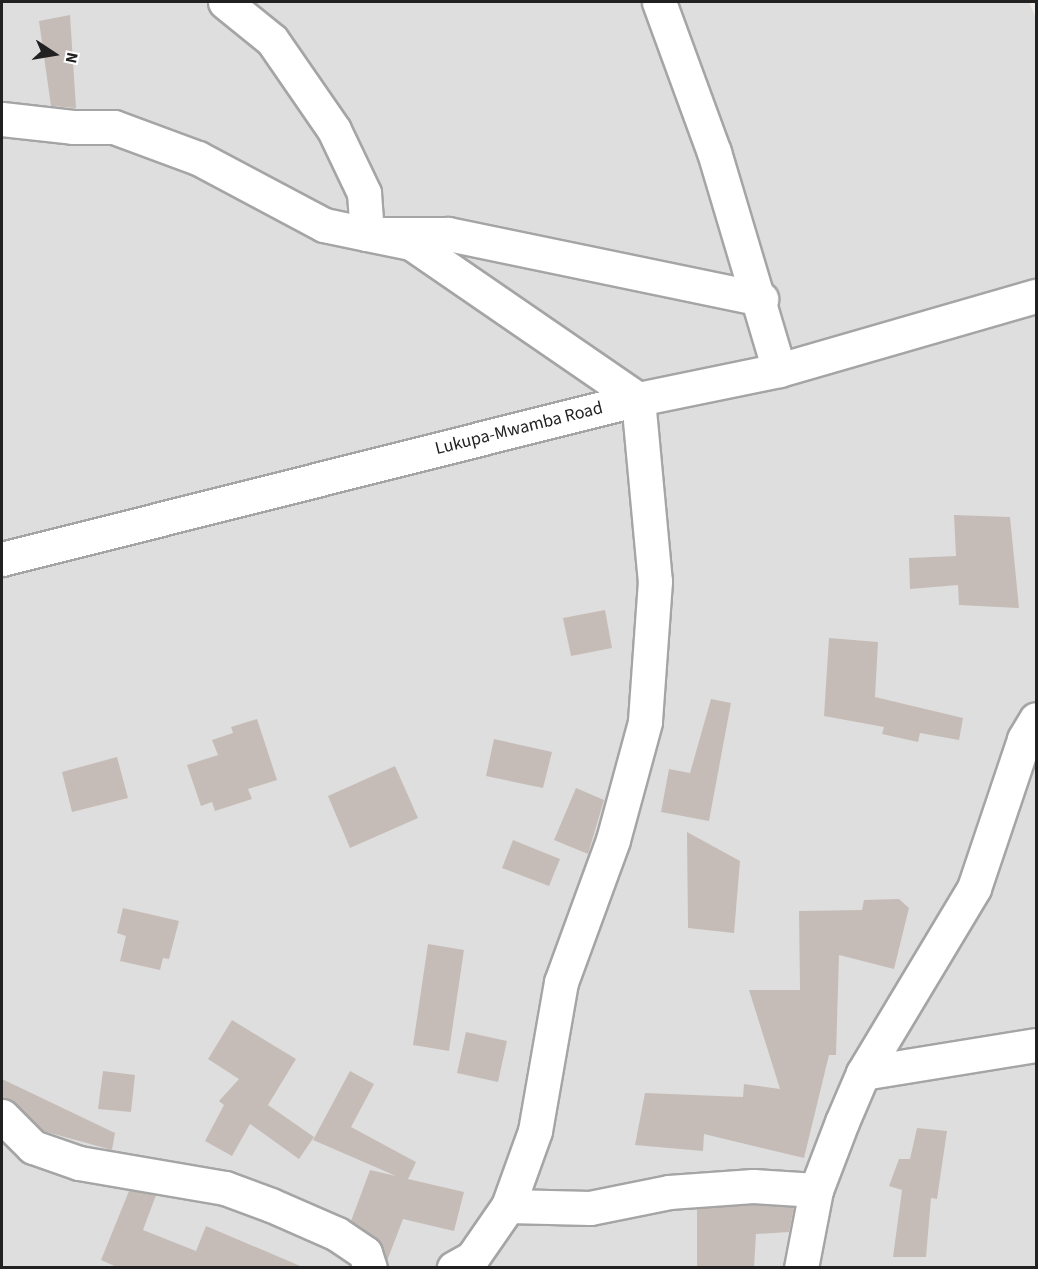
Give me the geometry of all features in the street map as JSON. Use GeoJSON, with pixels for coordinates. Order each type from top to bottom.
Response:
{"type":"FeatureCollection","features":[{"type":"Feature","properties":{"kind":"street"},"geometry":{"type":"LineString","coordinates":[[225,2],[272,40],[334,130],[364,193],[367,234]]}},
{"type":"Feature","properties":{"kind":"street"},"geometry":{"type":"LineString","coordinates":[[659,2],[714,152],[761,299],[779,370]]}},
{"type":"Feature","properties":{"kind":"street"},"geometry":{"type":"LineString","coordinates":[[2,119],[73,128],[114,127],[198,158],[324,225],[411,243],[638,399],[655,581],[645,722],[613,840],[561,982],[535,1131],[508,1206],[472,1258],[454,1268]]}},
{"type":"Feature","properties":{"kind":"street"},"geometry":{"type":"LineString","coordinates":[[367,234],[448,234],[761,299]]}},
{"type":"Feature","properties":{"kind":"street","name":"Lukupa-Mwamba Road"},"geometry":{"type":"LineString","coordinates":[[2,559],[638,399],[779,370],[1036,296]]}},
{"type":"Feature","properties":{"kind":"street"},"geometry":{"type":"LineString","coordinates":[[801,1268],[816,1190],[863,1073],[975,888],[1024,739],[1036,719]]}},
{"type":"Feature","properties":{"kind":"street"},"geometry":{"type":"LineString","coordinates":[[863,1073],[1036,1045]]}},
{"type":"Feature","properties":{"kind":"street"},"geometry":{"type":"LineString","coordinates":[[2,1116],[33,1147],[79,1163],[225,1188],[271,1205],[337,1234],[365,1253],[370,1268]]}},
{"type":"Feature","properties":{"kind":"street"},"geometry":{"type":"LineString","coordinates":[[508,1206],[590,1208],[669,1192],[753,1186],[816,1190]]}},
{"type":"Feature","properties":{"kind":"shaded area"},"geometry":{"type":"Polygon","coordinates":[[[2,2],[1029,2],[1036,18],[1036,1267],[2,1268],[2,2]]]}},
{"type":"Feature","properties":{"kind":"building"},"geometry":{"type":"Polygon","coordinates":[[[70,15],[76,108],[51,106],[39,21],[70,15]]]}},
{"type":"Feature","properties":{"kind":"building"},"geometry":{"type":"Polygon","coordinates":[[[954,515],[1010,517],[1019,608],[959,605],[958,585],[910,589],[909,558],[956,556],[954,515]]]}},
{"type":"Feature","properties":{"kind":"building"},"geometry":{"type":"Polygon","coordinates":[[[605,610],[612,648],[571,656],[563,618],[605,610]]]}},
{"type":"Feature","properties":{"kind":"building"},"geometry":{"type":"Polygon","coordinates":[[[829,638],[878,642],[875,697],[963,718],[959,740],[920,733],[918,742],[882,734],[884,727],[824,716],[829,638]]]}},
{"type":"Feature","properties":{"kind":"building"},"geometry":{"type":"Polygon","coordinates":[[[711,699],[731,703],[709,821],[661,812],[669,769],[690,773],[711,699]]]}},
{"type":"Feature","properties":{"kind":"building"},"geometry":{"type":"Polygon","coordinates":[[[257,719],[277,780],[248,789],[252,799],[215,811],[212,802],[201,806],[187,765],[218,755],[212,740],[233,733],[231,727],[257,719]]]}},
{"type":"Feature","properties":{"kind":"building"},"geometry":{"type":"Polygon","coordinates":[[[494,739],[552,752],[543,788],[486,776],[494,739]]]}},
{"type":"Feature","properties":{"kind":"building"},"geometry":{"type":"Polygon","coordinates":[[[117,757],[128,798],[72,812],[62,772],[117,757]]]}},
{"type":"Feature","properties":{"kind":"building"},"geometry":{"type":"Polygon","coordinates":[[[395,766],[418,818],[350,848],[328,796],[395,766]]]}},
{"type":"Feature","properties":{"kind":"building"},"geometry":{"type":"Polygon","coordinates":[[[576,788],[604,800],[588,854],[554,840],[576,788]]]}},
{"type":"Feature","properties":{"kind":"building"},"geometry":{"type":"Polygon","coordinates":[[[687,832],[740,861],[734,933],[688,928],[687,832]]]}},
{"type":"Feature","properties":{"kind":"building"},"geometry":{"type":"Polygon","coordinates":[[[513,840],[560,859],[549,886],[502,868],[513,840]]]}},
{"type":"Feature","properties":{"kind":"building"},"geometry":{"type":"Polygon","coordinates":[[[899,899],[909,908],[894,969],[839,955],[836,1055],[829,1055],[804,1158],[704,1134],[703,1151],[635,1145],[645,1093],[743,1097],[744,1084],[780,1089],[749,990],[800,990],[799,911],[862,910],[864,900],[899,899]]]}},
{"type":"Feature","properties":{"kind":"building"},"geometry":{"type":"Polygon","coordinates":[[[123,908],[179,921],[169,959],[163,958],[160,970],[120,961],[126,936],[117,933],[123,908]]]}},
{"type":"Feature","properties":{"kind":"building"},"geometry":{"type":"Polygon","coordinates":[[[428,944],[464,950],[449,1051],[413,1045],[428,944]]]}},
{"type":"Feature","properties":{"kind":"building"},"geometry":{"type":"Polygon","coordinates":[[[232,1020],[296,1059],[268,1105],[314,1137],[299,1159],[250,1124],[232,1156],[205,1141],[224,1105],[219,1101],[239,1079],[208,1059],[232,1020]]]}},
{"type":"Feature","properties":{"kind":"building"},"geometry":{"type":"Polygon","coordinates":[[[466,1032],[507,1041],[498,1082],[457,1073],[466,1032]]]}},
{"type":"Feature","properties":{"kind":"building"},"geometry":{"type":"Polygon","coordinates":[[[103,1071],[135,1075],[131,1112],[98,1109],[103,1071]]]}},
{"type":"Feature","properties":{"kind":"building"},"geometry":{"type":"Polygon","coordinates":[[[350,1071],[374,1084],[351,1127],[416,1162],[408,1179],[464,1192],[454,1231],[403,1219],[387,1261],[376,1238],[351,1221],[370,1170],[396,1176],[313,1140],[350,1071]]]}},
{"type":"Feature","properties":{"kind":"building"},"geometry":{"type":"Polygon","coordinates":[[[2,1079],[115,1133],[112,1150],[43,1131],[15,1103],[2,1098],[2,1079]]]}},
{"type":"Feature","properties":{"kind":"building"},"geometry":{"type":"Polygon","coordinates":[[[917,1128],[947,1131],[937,1199],[931,1198],[926,1257],[893,1257],[902,1190],[889,1186],[899,1159],[910,1159],[917,1128]]]}},
{"type":"Feature","properties":{"kind":"building"},"geometry":{"type":"Polygon","coordinates":[[[129,1191],[156,1195],[143,1230],[196,1251],[206,1226],[305,1268],[119,1268],[101,1260],[129,1191]]]}},
{"type":"Feature","properties":{"kind":"building"},"geometry":{"type":"Polygon","coordinates":[[[753,1205],[794,1207],[789,1232],[756,1234],[754,1268],[697,1268],[697,1209],[753,1205]]]}}]}
